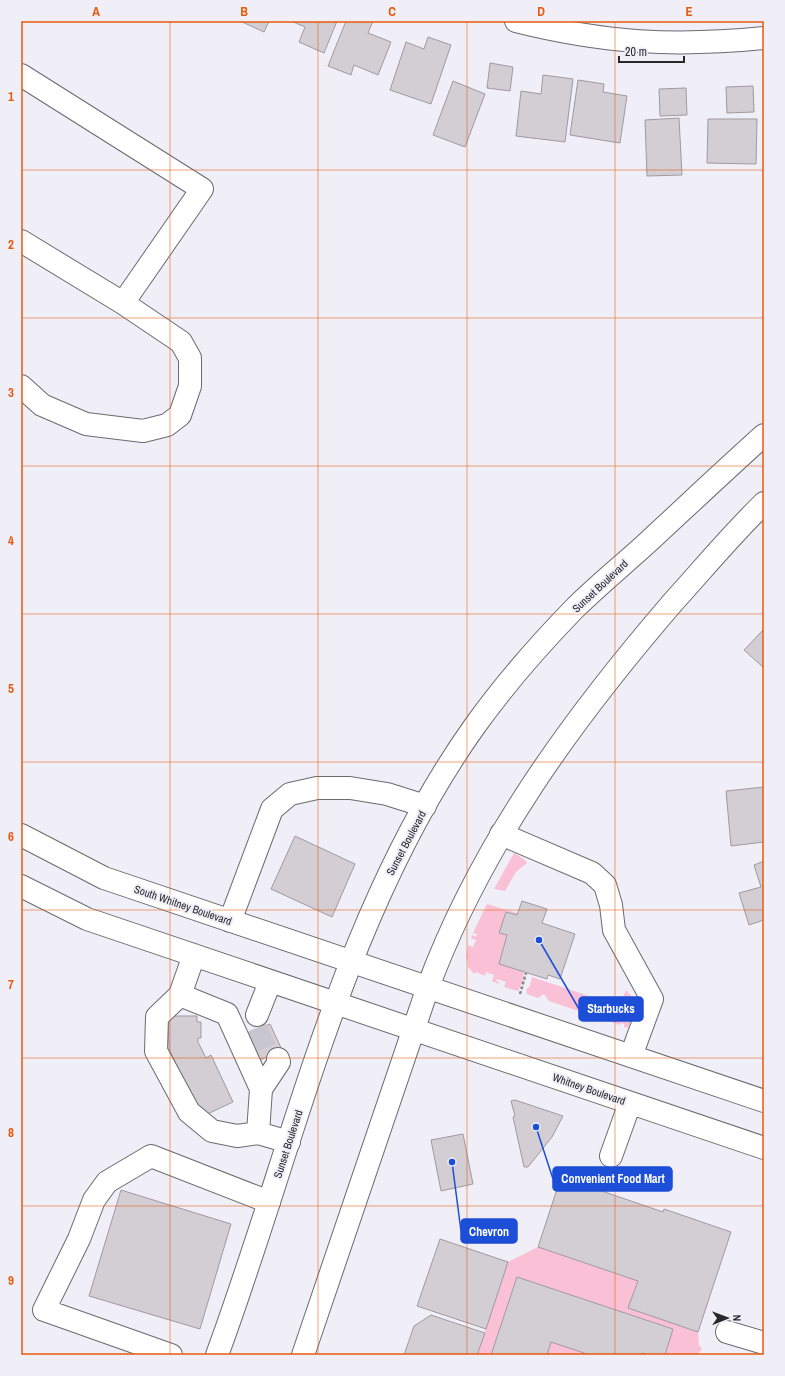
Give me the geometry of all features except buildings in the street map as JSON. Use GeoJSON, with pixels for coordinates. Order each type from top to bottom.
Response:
{"type":"FeatureCollection","features":[{"type":"Feature","properties":{"kind":"main road"},"geometry":{"type":"LineString","coordinates":[[516,21],[560,32],[621,41],[719,43],[764,38]]}},
{"type":"Feature","properties":{"kind":"main road"},"geometry":{"type":"LineString","coordinates":[[21,75],[202,189],[124,303]]}},
{"type":"Feature","properties":{"kind":"main road"},"geometry":{"type":"LineString","coordinates":[[21,241],[124,303],[180,342],[190,358],[190,386],[180,415],[166,425],[143,431],[86,424],[42,405],[21,386]]}},
{"type":"Feature","properties":{"kind":"main road","name":"Sunset Boulevard"},"geometry":{"type":"LineString","coordinates":[[217,1355],[336,1003],[362,932],[425,806],[446,770],[474,726],[525,662],[575,608],[764,435]]}},
{"type":"Feature","properties":{"kind":"main road"},"geometry":{"type":"LineString","coordinates":[[303,1355],[428,987],[439,959],[471,890],[501,834],[539,772],[588,706],[646,634],[737,530],[764,503]]}},
{"type":"Feature","properties":{"kind":"main road"},"geometry":{"type":"LineString","coordinates":[[230,921],[272,809],[290,794],[317,788],[350,788],[387,794],[425,806]]}},
{"type":"Feature","properties":{"kind":"main road"},"geometry":{"type":"LineString","coordinates":[[501,834],[592,873],[605,885],[611,905],[614,930],[652,999],[630,1056]]}},
{"type":"Feature","properties":{"kind":"main road","name":"South Whitney Boulevard"},"geometry":{"type":"LineString","coordinates":[[21,835],[104,878],[428,987]]}},
{"type":"Feature","properties":{"kind":"main road"},"geometry":{"type":"LineString","coordinates":[[21,886],[87,919],[336,1003]]}},
{"type":"Feature","properties":{"kind":"main road"},"geometry":{"type":"LineString","coordinates":[[194,955],[180,995],[157,1016],[156,1050],[189,1112],[212,1131],[237,1136],[258,1133],[289,1142]]}},
{"type":"Feature","properties":{"kind":"main road"},"geometry":{"type":"LineString","coordinates":[[180,995],[227,1014],[260,1021],[270,982]]}},
{"type":"Feature","properties":{"kind":"main road"},"geometry":{"type":"LineString","coordinates":[[428,987],[764,1101]]}},
{"type":"Feature","properties":{"kind":"main road","name":"Whitney Boulevard"},"geometry":{"type":"LineString","coordinates":[[336,1003],[764,1148]]}},
{"type":"Feature","properties":{"kind":"main road"},"geometry":{"type":"LineString","coordinates":[[227,1014],[261,1089],[258,1133]]}},
{"type":"Feature","properties":{"kind":"main road"},"geometry":{"type":"LineString","coordinates":[[261,1089],[279,1062],[275,1054]]}},
{"type":"Feature","properties":{"kind":"main road"},"geometry":{"type":"LineString","coordinates":[[612,1156],[630,1103]]}},
{"type":"Feature","properties":{"kind":"main road"},"geometry":{"type":"LineString","coordinates":[[171,1355],[44,1310],[79,1239],[94,1200],[107,1182],[151,1156],[269,1202]]}},
{"type":"Feature","properties":{"kind":"main road"},"geometry":{"type":"LineString","coordinates":[[726,1332],[764,1343]]}},
{"type":"Feature","properties":{"kind":"path"},"geometry":{"type":"LineString","coordinates":[[520,994],[526,973]]}},
{"type":"Feature","properties":{"kind":"shaded area"},"geometry":{"type":"Polygon","coordinates":[[[514,853],[524,859],[527,863],[516,872],[505,891],[494,889],[514,853]]]}},
{"type":"Feature","properties":{"kind":"shaded area"},"geometry":{"type":"Polygon","coordinates":[[[487,904],[517,913],[517,915],[506,912],[499,933],[507,935],[499,964],[524,972],[522,983],[518,991],[504,987],[506,982],[497,979],[496,981],[499,982],[499,984],[492,981],[494,975],[486,972],[485,976],[476,972],[474,974],[468,967],[468,959],[466,959],[468,945],[473,947],[476,940],[471,938],[472,935],[476,937],[477,934],[473,933],[487,904]]]}},
{"type":"Feature","properties":{"kind":"shaded area"},"geometry":{"type":"Polygon","coordinates":[[[532,977],[619,1006],[626,990],[638,1004],[628,1028],[624,1027],[624,1024],[621,1023],[620,1025],[549,1001],[544,994],[538,998],[527,994],[526,990],[530,986],[532,977]]]}},
{"type":"Feature","properties":{"kind":"shaded area"},"geometry":{"type":"Polygon","coordinates":[[[538,1247],[638,1281],[629,1308],[698,1332],[699,1345],[702,1349],[697,1355],[665,1355],[673,1329],[517,1277],[491,1355],[477,1355],[508,1262],[538,1247]]]}},
{"type":"Feature","properties":{"kind":"shaded area"},"geometry":{"type":"Polygon","coordinates":[[[551,1342],[590,1355],[547,1355],[551,1342]]]}},
{"type":"Feature","properties":{"kind":"tunnel"},"geometry":{"type":"LineString","coordinates":[[256,1028],[268,1054]]}},
{"type":"Feature","properties":{"kind":"place","name":"Starbucks"},"geometry":{"type":"Point","coordinates":[539,940]}},
{"type":"Feature","properties":{"kind":"place","name":"Convenient Food Mart"},"geometry":{"type":"Point","coordinates":[536,1127]}},
{"type":"Feature","properties":{"kind":"place","name":"Chevron"},"geometry":{"type":"Point","coordinates":[452,1162]}}]}
